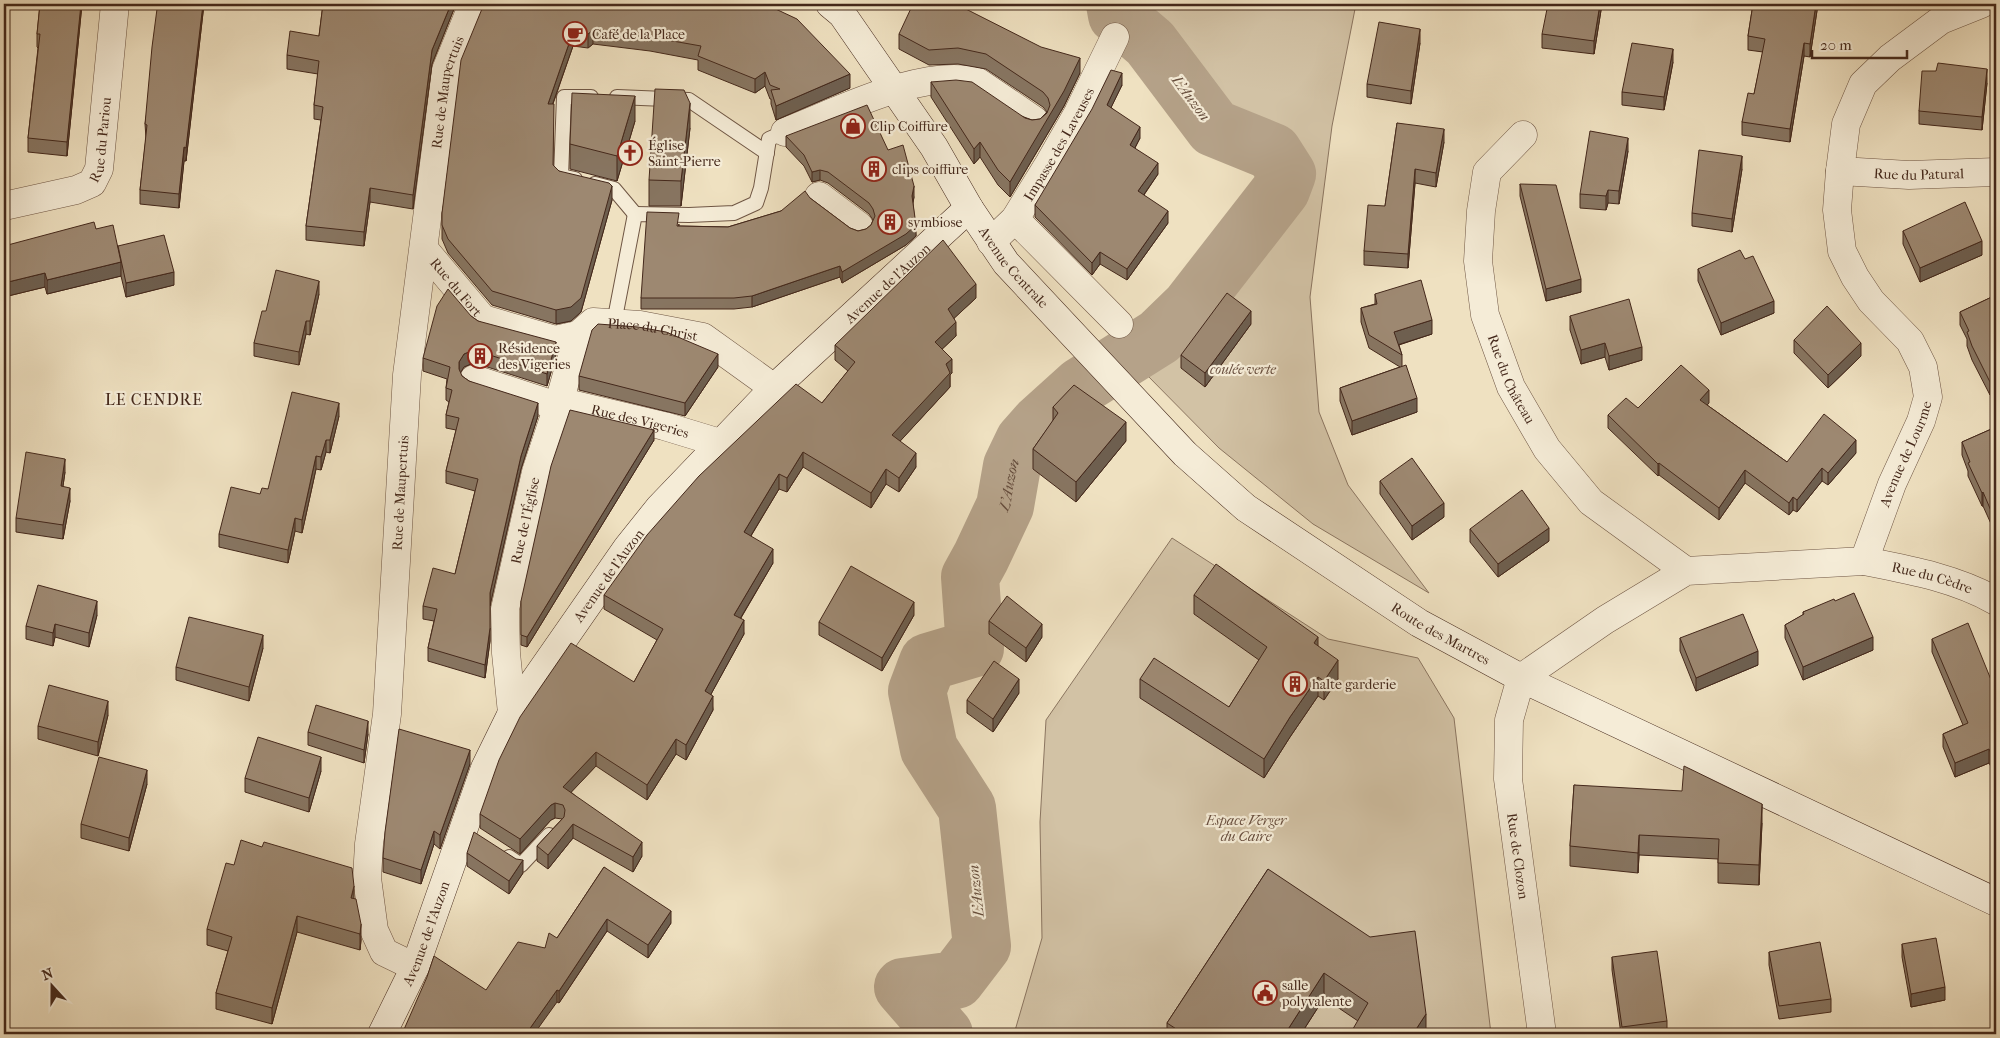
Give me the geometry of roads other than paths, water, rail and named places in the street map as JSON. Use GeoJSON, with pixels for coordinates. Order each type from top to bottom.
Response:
{"type":"FeatureCollection","features":[{"type":"Feature","properties":{"kind":"street","name":"Rue du Pariou"},"geometry":{"type":"LineString","coordinates":[[4,206],[76,190],[92,183],[100,169],[115,4]]}},
{"type":"Feature","properties":{"kind":"street","name":"Rue de Maupertuis"},"geometry":{"type":"LineString","coordinates":[[415,966],[384,952],[374,930],[368,878],[369,844],[387,714],[407,375],[446,70],[473,4]]}},
{"type":"Feature","properties":{"kind":"street","name":"Avenue de Lourme"},"geometry":{"type":"LineString","coordinates":[[1864,561],[1892,484],[1921,421],[1928,397],[1923,367],[1910,341],[1871,301],[1855,277],[1842,251],[1837,210],[1846,124],[1863,84],[1936,12],[1981,4]]}},
{"type":"Feature","properties":{"kind":"street","name":"Avenue Centrale"},"geometry":{"type":"LineString","coordinates":[[839,7],[934,147],[969,208],[1006,263],[1112,376]]}},
{"type":"Feature","properties":{"kind":"street","name":"Impasse des Laveuses"},"geometry":{"type":"LineString","coordinates":[[991,242],[1015,219],[1078,113],[1115,37]]}},
{"type":"Feature","properties":{"kind":"street"},"geometry":{"type":"LineString","coordinates":[[785,132],[910,83],[969,80],[978,82],[1034,120]]}},
{"type":"Feature","properties":{"kind":"street","name":"Rue du Château"},"geometry":{"type":"LineString","coordinates":[[1523,135],[1487,172],[1481,211],[1478,261],[1485,315],[1511,387],[1547,449],[1591,502],[1686,571]]}},
{"type":"Feature","properties":{"kind":"street","name":"Rue du Patural"},"geometry":{"type":"LineString","coordinates":[[1840,171],[1909,175],[1996,172]]}},
{"type":"Feature","properties":{"kind":"street"},"geometry":{"type":"LineString","coordinates":[[819,196],[859,226]]}},
{"type":"Feature","properties":{"kind":"street","name":"Avenue de l'Auzon"},"geometry":{"type":"LineString","coordinates":[[382,1034],[415,966],[468,831],[485,768],[512,713],[627,548],[659,508],[774,388],[969,208]]}},
{"type":"Feature","properties":{"kind":"street"},"geometry":{"type":"LineString","coordinates":[[1015,219],[1119,324]]}},
{"type":"Feature","properties":{"kind":"street","name":"Rue du Fort"},"geometry":{"type":"LineString","coordinates":[[424,248],[483,319],[555,340],[578,335]]}},
{"type":"Feature","properties":{"kind":"street","name":"Place du Christ"},"geometry":{"type":"LineString","coordinates":[[578,335],[593,322],[640,324],[703,337],[774,388]]}},
{"type":"Feature","properties":{"kind":"street","name":"Rue de l'Église"},"geometry":{"type":"LineString","coordinates":[[512,713],[506,652],[505,609],[536,472],[560,403],[578,335]]}},
{"type":"Feature","properties":{"kind":"street","name":"Route des Martres"},"geometry":{"type":"LineString","coordinates":[[1112,376],[1185,454],[1246,508],[1419,623],[1521,678],[1996,902]]}},
{"type":"Feature","properties":{"kind":"street","name":"Rue des Vigeries"},"geometry":{"type":"LineString","coordinates":[[474,379],[548,403],[571,404],[664,426],[720,443]]}},
{"type":"Feature","properties":{"kind":"street"},"geometry":{"type":"LineString","coordinates":[[1521,678],[1605,620],[1686,571],[1864,561]]}},
{"type":"Feature","properties":{"kind":"street","name":"Rue du Cèdre"},"geometry":{"type":"LineString","coordinates":[[1864,561],[1933,575],[1975,589],[1996,601]]}},
{"type":"Feature","properties":{"kind":"street","name":"Rue de Clozon"},"geometry":{"type":"LineString","coordinates":[[1521,678],[1509,720],[1508,779],[1542,1034]]}},
{"type":"Feature","properties":{"kind":"lane"},"geometry":{"type":"LineString","coordinates":[[766,153],[689,100],[632,97],[564,97],[561,176],[614,189],[635,214],[734,214],[756,203],[761,188],[769,139],[785,132]]}},
{"type":"Feature","properties":{"kind":"lane"},"geometry":{"type":"LineString","coordinates":[[614,323],[635,214]]}},
{"type":"Feature","properties":{"kind":"lane"},"geometry":{"type":"LineString","coordinates":[[496,849],[521,865],[556,826]]}},
{"type":"Feature","properties":{"kind":"waterway","name":"L'Auzon"},"geometry":{"type":"LineString","coordinates":[[944,1034],[903,987],[956,980],[982,946],[967,808],[929,749],[917,691],[928,662],[975,648],[970,577],[1005,506],[1012,466],[1024,441],[1040,423],[1081,386],[1159,337],[1190,307],[1281,190],[1287,174],[1273,152],[1214,128],[1150,43],[1117,15],[1115,4]]}},
{"type":"Feature","properties":{"kind":"place","name":"Café de la Place"},"geometry":{"type":"Point","coordinates":[575,34]}},
{"type":"Feature","properties":{"kind":"place","name":"Clip Coiffure"},"geometry":{"type":"Point","coordinates":[853,126]}},
{"type":"Feature","properties":{"kind":"place","name":"Église Saint-Pierre"},"geometry":{"type":"Point","coordinates":[630,153]}},
{"type":"Feature","properties":{"kind":"place","name":"clips coiffure"},"geometry":{"type":"Point","coordinates":[874,169]}},
{"type":"Feature","properties":{"kind":"place","name":"symbiose"},"geometry":{"type":"Point","coordinates":[890,222]}},
{"type":"Feature","properties":{"kind":"place","name":"Résidence des Vigeries"},"geometry":{"type":"Point","coordinates":[480,356]}},
{"type":"Feature","properties":{"kind":"place","name":"halte garderie"},"geometry":{"type":"Point","coordinates":[1295,684]}},
{"type":"Feature","properties":{"kind":"place","name":"salle polyvalente"},"geometry":{"type":"Point","coordinates":[1265,993]}},
{"type":"Feature","properties":{"kind":"district","name":"LE CENDRE"},"geometry":{"type":"Point","coordinates":[154,399]}},
{"type":"Feature","properties":{"kind":"park label","name":"coulée verte"},"geometry":{"type":"Point","coordinates":[1243,369]}},
{"type":"Feature","properties":{"kind":"park label","name":"Espace Verger du Caire"},"geometry":{"type":"Point","coordinates":[1246,828]}}]}
